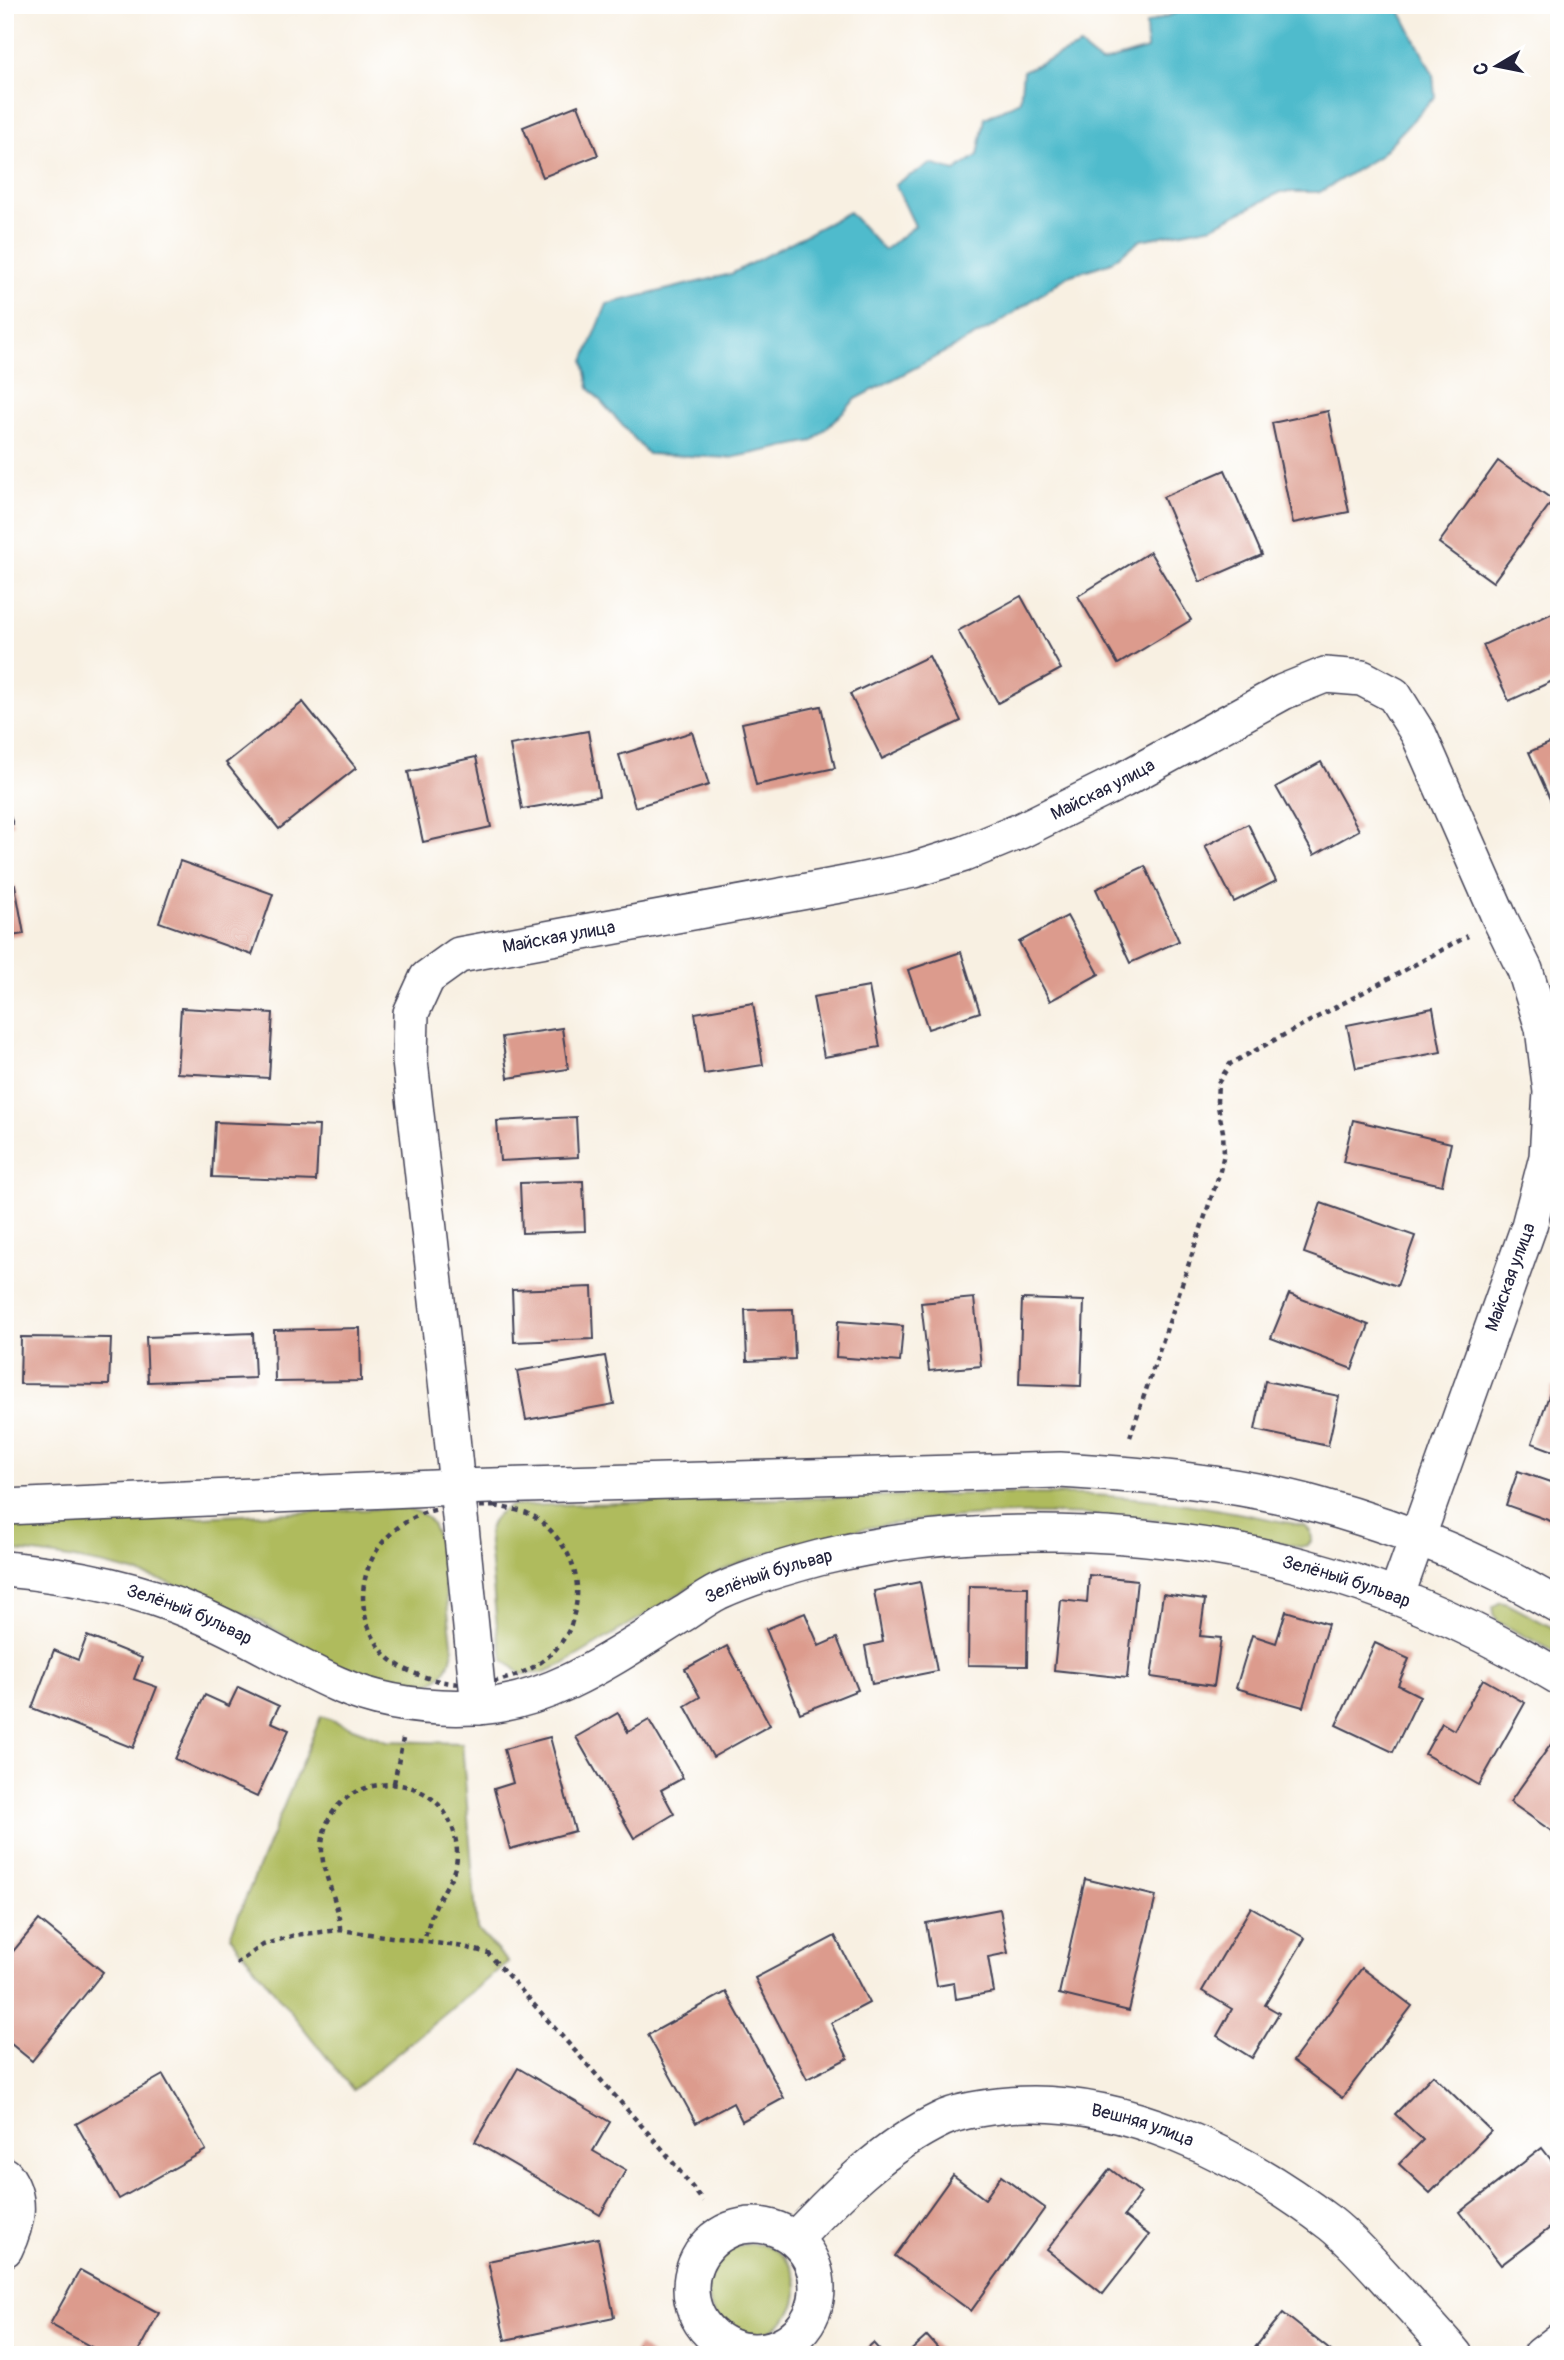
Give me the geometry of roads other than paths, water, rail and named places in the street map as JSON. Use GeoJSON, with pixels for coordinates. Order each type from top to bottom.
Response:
{"type":"FeatureCollection","features":[{"type":"Feature","properties":{"kind":"street","name":"Майская улица"},"geometry":{"type":"LineString","coordinates":[[479,1707],[410,1061],[411,1013],[427,978],[458,956],[845,884],[912,870],[964,854],[1020,831],[1123,780],[1283,692],[1325,676],[1362,678],[1394,695],[1419,735],[1525,970],[1543,1028],[1551,1092],[1547,1157],[1529,1226],[1396,1597]]}},
{"type":"Feature","properties":{"kind":"street"},"geometry":{"type":"LineString","coordinates":[[5,1507],[457,1487],[1060,1470],[1223,1486],[1317,1505],[1418,1538],[1489,1568],[1559,1606]]}},
{"type":"Feature","properties":{"kind":"street","name":"Зелёный бульвар"},"geometry":{"type":"LineString","coordinates":[[5,1569],[52,1574],[145,1594],[246,1636],[341,1686],[393,1701],[437,1708],[479,1707],[524,1700],[571,1682],[718,1592],[783,1567],[910,1540],[1059,1533],[1132,1537],[1212,1548],[1301,1566],[1396,1597],[1462,1625],[1559,1677]]}},
{"type":"Feature","properties":{"kind":"street","name":"Вешняя улица"},"geometry":{"type":"LineString","coordinates":[[795,2239],[832,2200],[875,2163],[909,2138],[944,2118],[1005,2105],[1059,2105],[1122,2117],[1189,2140],[1239,2163],[1282,2190],[1333,2226],[1373,2264],[1455,2355]]}},
{"type":"Feature","properties":{"kind":"street"},"geometry":{"type":"LineString","coordinates":[[5,2175],[11,2184],[17,2206],[15,2230],[5,2249]]}},
{"type":"Feature","properties":{"kind":"street"},"geometry":{"type":"LineString","coordinates":[[1541,2355],[1559,2342]]}},
{"type":"Feature","properties":{"kind":"water"},"geometry":{"type":"Polygon","coordinates":[[[1197,5],[1397,5],[1433,74],[1435,97],[1379,156],[1320,192],[1281,192],[1213,226],[1141,240],[1109,263],[1068,276],[994,326],[856,399],[813,441],[730,458],[648,454],[589,388],[584,361],[607,304],[731,274],[849,212],[884,250],[915,226],[895,184],[931,164],[955,171],[978,155],[985,118],[1020,101],[1023,71],[1080,46],[1101,63],[1147,49],[1146,24],[1197,5]]]}}]}
